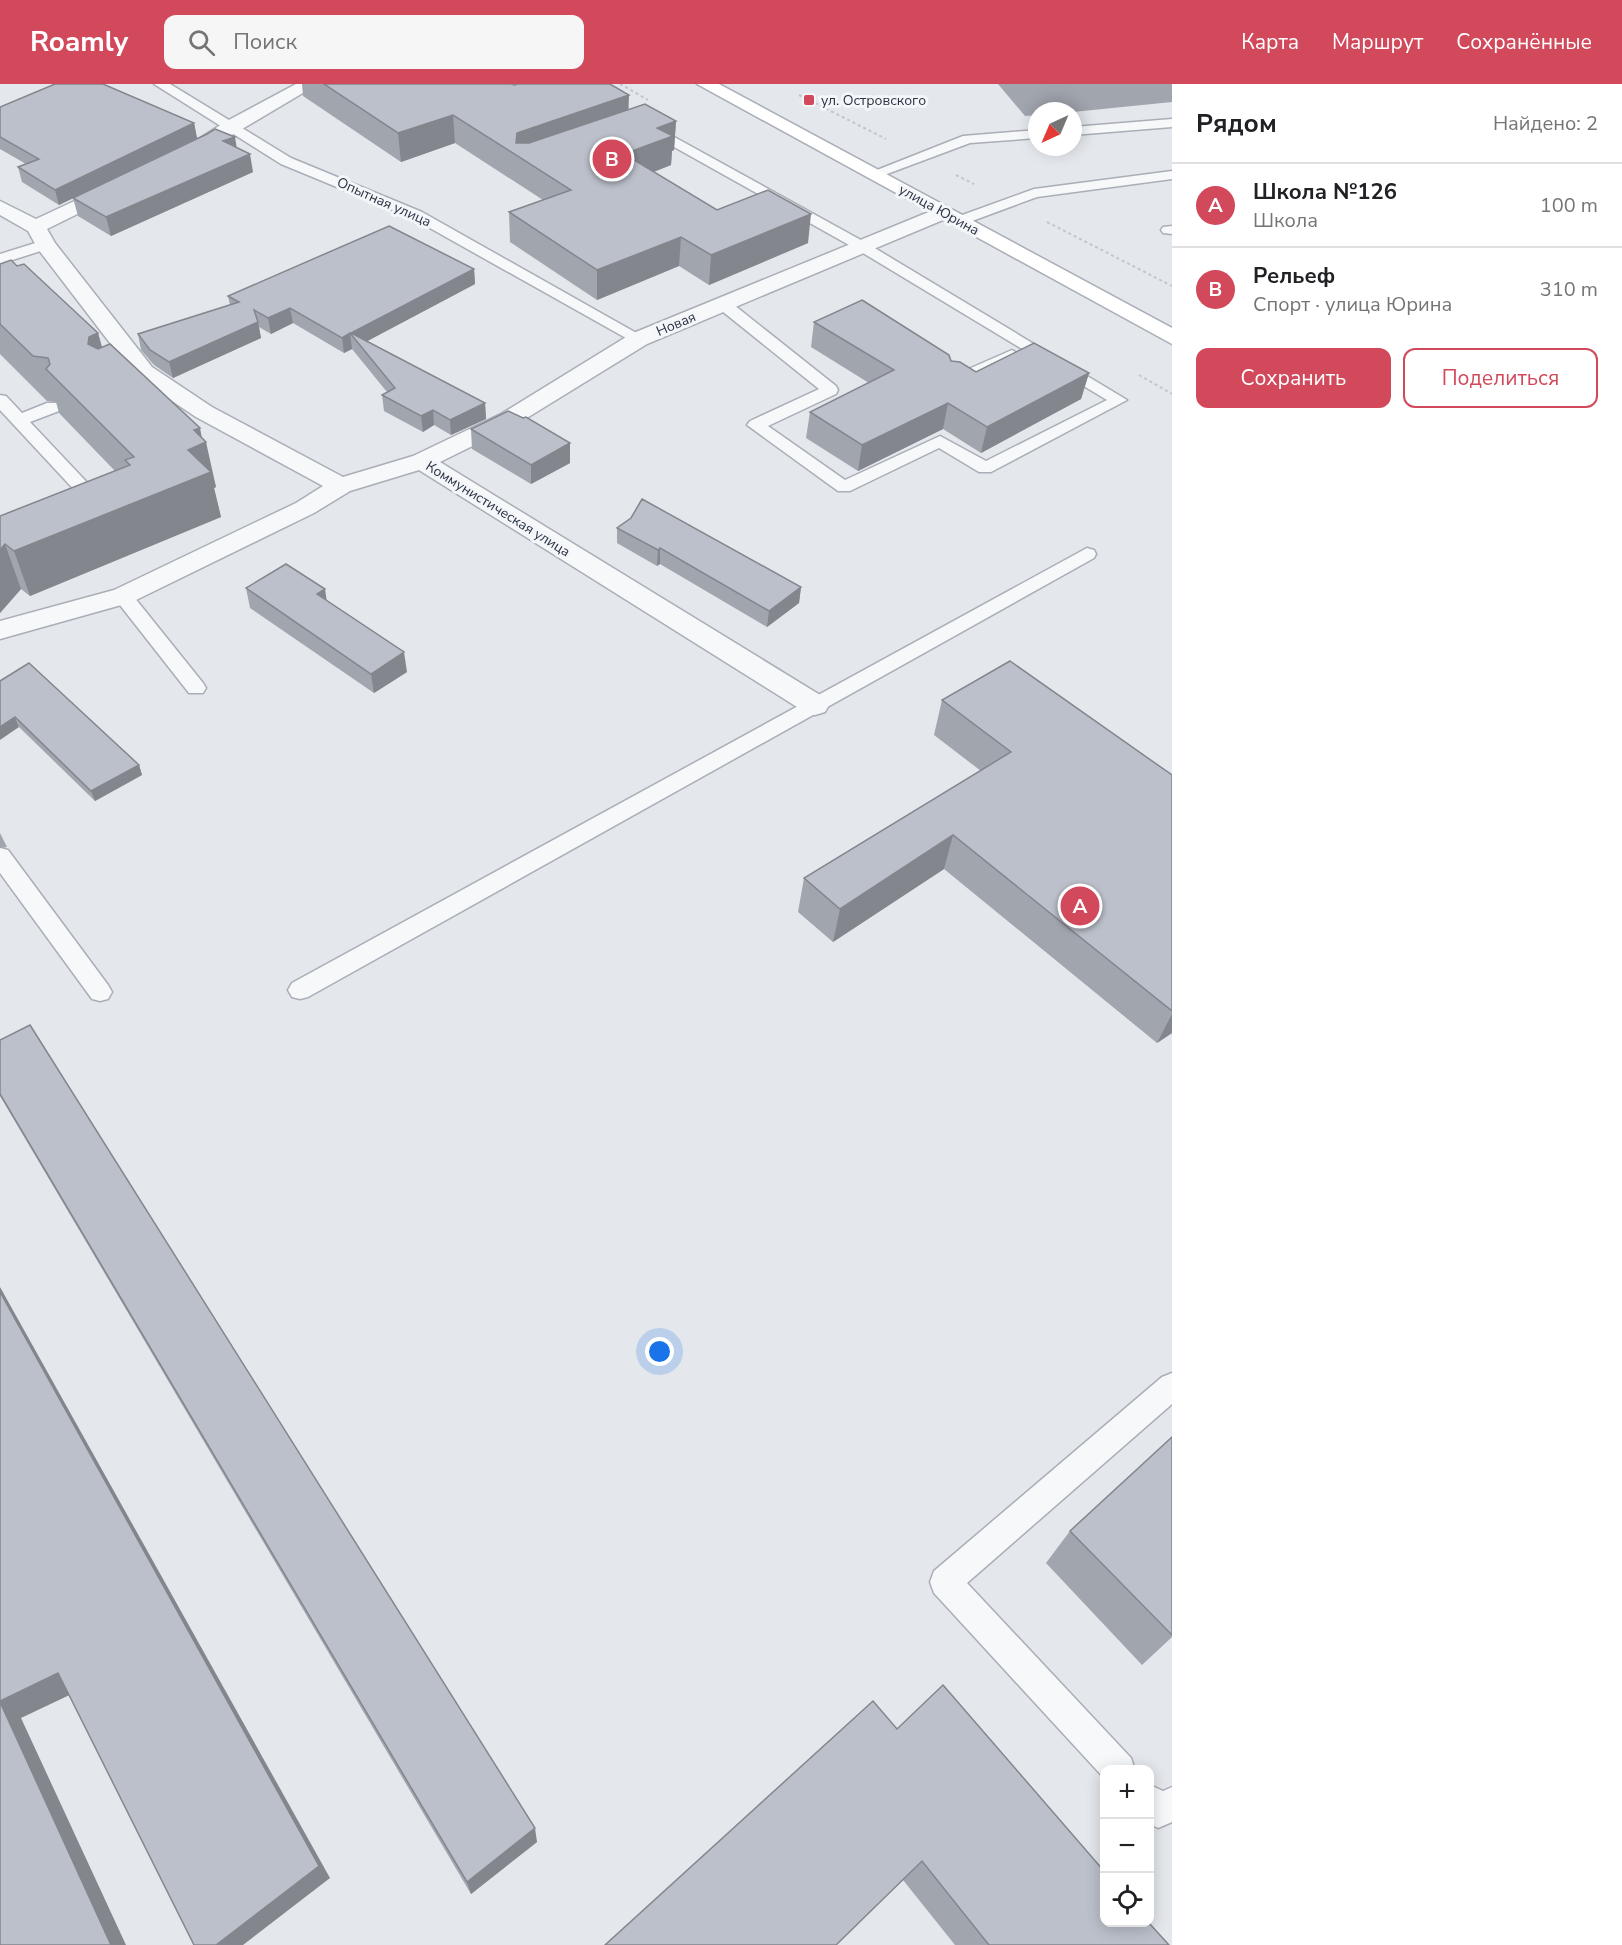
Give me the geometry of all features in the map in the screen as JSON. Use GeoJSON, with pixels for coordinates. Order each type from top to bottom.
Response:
{"type":"FeatureCollection","features":[{"type":"Feature","properties":{"kind":"main road","name":"улица Юрина"},"geometry":{"type":"LineString","coordinates":[[706,84],[1172,337]]}},
{"type":"Feature","properties":{"kind":"street"},"geometry":{"type":"LineString","coordinates":[[171,161],[202,146],[232,126],[309,84]]}},
{"type":"Feature","properties":{"kind":"street"},"geometry":{"type":"LineString","coordinates":[[41,236],[129,181]]}},
{"type":"Feature","properties":{"kind":"street"},"geometry":{"type":"LineString","coordinates":[[0,207],[41,236],[136,375],[341,486]]}},
{"type":"Feature","properties":{"kind":"street","name":"Новая"},"geometry":{"type":"LineString","coordinates":[[422,461],[509,420],[639,339],[863,247],[951,217]]}},
{"type":"Feature","properties":{"kind":"street","name":"Коммунистическая улица"},"geometry":{"type":"LineString","coordinates":[[0,630],[123,596],[306,508],[341,486],[422,461],[815,705]]}},
{"type":"Feature","properties":{"kind":"lane","name":"Опытная улица"},"geometry":{"type":"LineString","coordinates":[[161,84],[286,161],[417,215],[639,339]]}},
{"type":"Feature","properties":{"kind":"lane"},"geometry":{"type":"LineString","coordinates":[[1082,130],[1172,123]]}},
{"type":"Feature","properties":{"kind":"lane"},"geometry":{"type":"LineString","coordinates":[[638,124],[863,247],[1119,400],[985,468],[940,441],[844,487],[756,425],[830,390],[723,304]]}},
{"type":"Feature","properties":{"kind":"lane"},"geometry":{"type":"LineString","coordinates":[[874,174],[968,139],[1028,135]]}},
{"type":"Feature","properties":{"kind":"lane"},"geometry":{"type":"LineString","coordinates":[[951,217],[1034,193],[1172,175]]}},
{"type":"Feature","properties":{"kind":"lane"},"geometry":{"type":"LineString","coordinates":[[758,208],[779,200]]}},
{"type":"Feature","properties":{"kind":"lane"},"geometry":{"type":"LineString","coordinates":[[0,259],[41,236]]}},
{"type":"Feature","properties":{"kind":"lane"},"geometry":{"type":"LineString","coordinates":[[954,382],[1029,346]]}},
{"type":"Feature","properties":{"kind":"lane"},"geometry":{"type":"LineString","coordinates":[[0,400],[91,496],[61,508]]}},
{"type":"Feature","properties":{"kind":"lane"},"geometry":{"type":"LineString","coordinates":[[19,420],[53,407]]}},
{"type":"Feature","properties":{"kind":"lane"},"geometry":{"type":"LineString","coordinates":[[300,990],[1087,554]]}},
{"type":"Feature","properties":{"kind":"lane"},"geometry":{"type":"LineString","coordinates":[[123,596],[196,688]]}},
{"type":"Feature","properties":{"kind":"lane"},"geometry":{"type":"LineString","coordinates":[[0,856],[100,992]]}},
{"type":"Feature","properties":{"kind":"lane"},"geometry":{"type":"LineString","coordinates":[[1114,1765],[945,1582],[1172,1386]]}},
{"type":"Feature","properties":{"kind":"lane"},"geometry":{"type":"LineString","coordinates":[[1154,1807],[1158,1811],[1172,1804]]}},
{"type":"Feature","properties":{"kind":"building"},"geometry":{"type":"Polygon","coordinates":[[[55,84],[103,84],[194,123],[55,190],[18,167],[39,159],[0,137],[0,107],[55,84]]]}},
{"type":"Feature","properties":{"kind":"building"},"geometry":{"type":"Polygon","coordinates":[[[324,84],[610,84],[629,95],[517,133],[516,143],[529,143],[645,104],[676,121],[657,128],[673,136],[624,154],[717,210],[768,190],[811,214],[711,255],[681,237],[597,270],[509,212],[571,190],[453,115],[398,133],[324,84]]]}},
{"type":"Feature","properties":{"kind":"building"},"geometry":{"type":"Polygon","coordinates":[[[215,129],[235,137],[223,141],[250,154],[106,217],[73,198],[207,134],[215,129]]]}},
{"type":"Feature","properties":{"kind":"building"},"geometry":{"type":"Polygon","coordinates":[[[389,226],[474,269],[351,333],[485,403],[450,420],[433,410],[421,416],[382,395],[395,388],[350,333],[342,338],[290,308],[268,318],[254,310],[258,322],[169,362],[150,350],[138,334],[239,302],[228,296],[389,226]]]}},
{"type":"Feature","properties":{"kind":"building"},"geometry":{"type":"Polygon","coordinates":[[[11,260],[17,266],[24,264],[98,333],[89,337],[88,344],[98,349],[110,344],[200,428],[194,430],[206,442],[188,450],[211,472],[14,551],[5,544],[0,550],[0,516],[130,465],[125,460],[134,457],[46,369],[50,364],[48,358],[33,356],[0,324],[0,264],[11,260]]]}},
{"type":"Feature","properties":{"kind":"building"},"geometry":{"type":"Polygon","coordinates":[[[862,300],[949,355],[951,361],[960,362],[976,372],[1034,343],[1089,373],[987,427],[948,403],[862,445],[810,412],[894,370],[814,322],[862,300]]]}},
{"type":"Feature","properties":{"kind":"building"},"geometry":{"type":"Polygon","coordinates":[[[508,411],[523,418],[526,417],[570,443],[531,465],[471,429],[508,411]]]}},
{"type":"Feature","properties":{"kind":"building"},"geometry":{"type":"Polygon","coordinates":[[[642,499],[801,587],[769,611],[660,548],[658,550],[617,528],[631,518],[642,499]]]}},
{"type":"Feature","properties":{"kind":"building"},"geometry":{"type":"Polygon","coordinates":[[[286,564],[325,589],[317,594],[404,652],[371,674],[246,588],[286,564]]]}},
{"type":"Feature","properties":{"kind":"building"},"geometry":{"type":"Polygon","coordinates":[[[1010,661],[1172,775],[1172,1011],[953,835],[840,909],[804,878],[1011,752],[942,700],[1010,661]]]}},
{"type":"Feature","properties":{"kind":"building"},"geometry":{"type":"Polygon","coordinates":[[[29,663],[139,765],[91,791],[15,717],[0,727],[0,681],[29,663]]]}},
{"type":"Feature","properties":{"kind":"building"},"geometry":{"type":"Polygon","coordinates":[[[30,1025],[535,1828],[467,1882],[0,1094],[0,1040],[30,1025]]]}},
{"type":"Feature","properties":{"kind":"building"},"geometry":{"type":"Polygon","coordinates":[[[0,1292],[319,1866],[216,1945],[194,1945],[58,1673],[0,1701],[0,1292]]]}},
{"type":"Feature","properties":{"kind":"building"},"geometry":{"type":"Polygon","coordinates":[[[1172,1437],[1172,1635],[1070,1531],[1172,1437]]]}},
{"type":"Feature","properties":{"kind":"building"},"geometry":{"type":"Polygon","coordinates":[[[943,1685],[1100,1866],[1100,1927],[1153,1927],[1169,1945],[989,1945],[922,1861],[836,1945],[605,1945],[873,1701],[897,1729],[943,1685]]]}},
{"type":"Feature","properties":{"kind":"building"},"geometry":{"type":"Polygon","coordinates":[[[0,1702],[111,1945],[0,1945],[0,1702]]]}},
{"type":"Feature","properties":{"kind":"place","name":"ул. Островского"},"geometry":{"type":"Point","coordinates":[809,100]}},
{"type":"Feature","properties":{"kind":"place","name":"Рельеф"},"geometry":{"type":"Point","coordinates":[612,159]}},
{"type":"Feature","properties":{"kind":"place","name":"Школа №126"},"geometry":{"type":"Point","coordinates":[1080,906]}}]}
